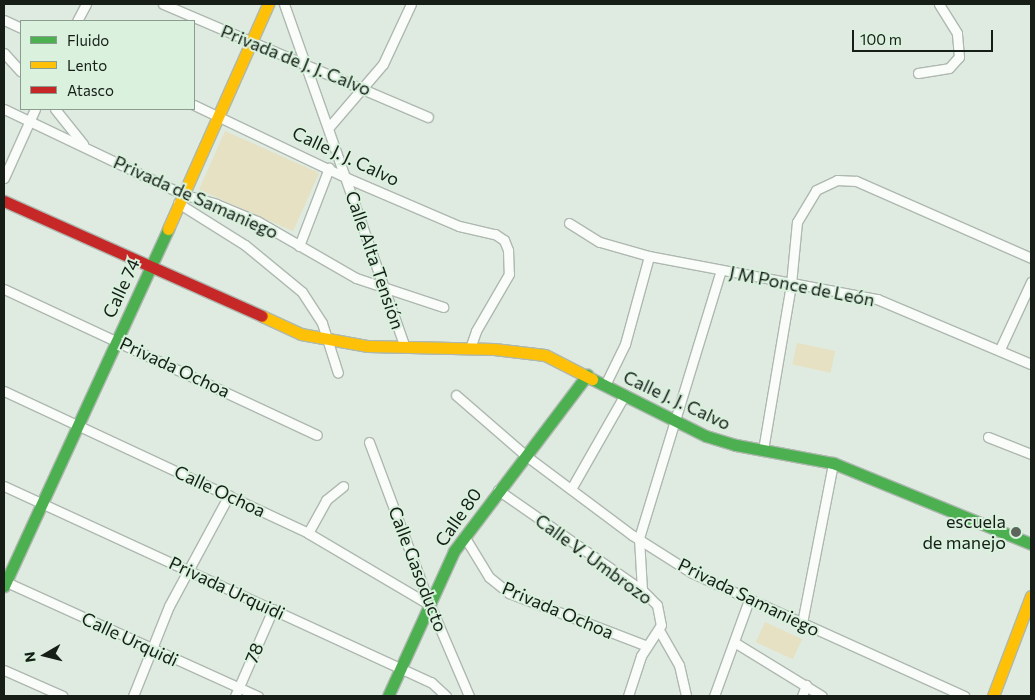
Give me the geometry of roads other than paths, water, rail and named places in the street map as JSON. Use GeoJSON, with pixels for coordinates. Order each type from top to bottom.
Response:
{"type":"FeatureCollection","features":[{"type":"Feature","properties":{"kind":"street"},"geometry":{"type":"LineString","coordinates":[[78,20],[86,4]]}},
{"type":"Feature","properties":{"kind":"street","name":"Privada de J. J. Calvo"},"geometry":{"type":"LineString","coordinates":[[163,4],[366,88],[428,117]]}},
{"type":"Feature","properties":{"kind":"street"},"geometry":{"type":"LineString","coordinates":[[260,4],[262,17]]}},
{"type":"Feature","properties":{"kind":"street","name":"Calle 74"},"geometry":{"type":"LineString","coordinates":[[4,583],[44,504],[80,426],[268,4]]}},
{"type":"Feature","properties":{"kind":"street","name":"Calle Alta Tensión"},"geometry":{"type":"LineString","coordinates":[[284,4],[302,63],[348,178],[405,347]]}},
{"type":"Feature","properties":{"kind":"street"},"geometry":{"type":"LineString","coordinates":[[329,127],[366,88],[383,64],[411,4]]}},
{"type":"Feature","properties":{"kind":"street"},"geometry":{"type":"LineString","coordinates":[[918,73],[949,68],[959,57],[957,34],[939,4]]}},
{"type":"Feature","properties":{"kind":"street"},"geometry":{"type":"LineString","coordinates":[[4,20],[20,28]]}},
{"type":"Feature","properties":{"kind":"street"},"geometry":{"type":"LineString","coordinates":[[4,53],[20,71]]}},
{"type":"Feature","properties":{"kind":"street","name":"Calle J. J. Calvo"},"geometry":{"type":"LineString","coordinates":[[195,105],[348,178],[459,226],[495,234],[504,240],[508,250],[510,266],[506,282],[476,331],[470,348]]}},
{"type":"Feature","properties":{"kind":"street","name":"Privada de Samaniego"},"geometry":{"type":"LineString","coordinates":[[4,109],[84,146],[180,199],[245,244],[292,282],[310,301],[329,340]]}},
{"type":"Feature","properties":{"kind":"street"},"geometry":{"type":"LineString","coordinates":[[4,178],[35,110]]}},
{"type":"Feature","properties":{"kind":"street"},"geometry":{"type":"LineString","coordinates":[[56,110],[84,146]]}},
{"type":"Feature","properties":{"kind":"street"},"geometry":{"type":"LineString","coordinates":[[299,246],[329,168]]}},
{"type":"Feature","properties":{"kind":"street"},"geometry":{"type":"LineString","coordinates":[[763,450],[791,284],[797,222],[816,190],[837,180],[856,181],[1031,258]]}},
{"type":"Feature","properties":{"kind":"street","name":"Privada de Samaniego"},"geometry":{"type":"LineString","coordinates":[[180,199],[237,212],[356,278],[384,289],[443,307]]}},
{"type":"Feature","properties":{"kind":"street","name":"Calle J. J. Calvo"},"geometry":{"type":"LineString","coordinates":[[4,201],[294,331],[329,340],[405,347],[470,348],[545,355],[673,421],[721,441],[834,462],[1031,544]]}},
{"type":"Feature","properties":{"kind":"street","name":"J M Ponce de León"},"geometry":{"type":"LineString","coordinates":[[569,223],[600,242],[649,256],[877,299],[1031,364]]}},
{"type":"Feature","properties":{"kind":"street"},"geometry":{"type":"LineString","coordinates":[[605,385],[625,344],[649,256]]}},
{"type":"Feature","properties":{"kind":"street"},"geometry":{"type":"LineString","coordinates":[[642,590],[639,538],[673,421],[721,270]]}},
{"type":"Feature","properties":{"kind":"street"},"geometry":{"type":"LineString","coordinates":[[1000,350],[1031,282]]}},
{"type":"Feature","properties":{"kind":"street","name":"Privada Ochoa"},"geometry":{"type":"LineString","coordinates":[[4,289],[117,340],[317,435]]}},
{"type":"Feature","properties":{"kind":"street"},"geometry":{"type":"LineString","coordinates":[[329,340],[338,373]]}},
{"type":"Feature","properties":{"kind":"street","name":"Calle 80"},"geometry":{"type":"LineString","coordinates":[[388,696],[444,570],[464,536],[587,375]]}},
{"type":"Feature","properties":{"kind":"street","name":"Calle Ochoa"},"geometry":{"type":"LineString","coordinates":[[4,391],[308,533],[430,605]]}},
{"type":"Feature","properties":{"kind":"street","name":"Privada Samaniego"},"geometry":{"type":"LineString","coordinates":[[456,395],[526,455],[571,489],[692,573],[965,696]]}},
{"type":"Feature","properties":{"kind":"street"},"geometry":{"type":"LineString","coordinates":[[571,489],[624,396]]}},
{"type":"Feature","properties":{"kind":"street"},"geometry":{"type":"LineString","coordinates":[[988,437],[1031,454]]}},
{"type":"Feature","properties":{"kind":"street","name":"Calle Gasoducto"},"geometry":{"type":"LineString","coordinates":[[368,442],[430,605],[469,696]]}},
{"type":"Feature","properties":{"kind":"street"},"geometry":{"type":"LineString","coordinates":[[802,623],[834,462]]}},
{"type":"Feature","properties":{"kind":"street","name":"Privada Urquidi"},"geometry":{"type":"LineString","coordinates":[[4,486],[402,668],[431,682],[446,696]]}},
{"type":"Feature","properties":{"kind":"street"},"geometry":{"type":"LineString","coordinates":[[308,533],[326,500],[343,486]]}},
{"type":"Feature","properties":{"kind":"street","name":"Calle V. Umbrozo"},"geometry":{"type":"LineString","coordinates":[[498,490],[642,590],[660,610],[658,630],[646,646],[628,696]]}},
{"type":"Feature","properties":{"kind":"street"},"geometry":{"type":"LineString","coordinates":[[132,696],[188,571],[229,496]]}},
{"type":"Feature","properties":{"kind":"street","name":"Privada Ochoa"},"geometry":{"type":"LineString","coordinates":[[464,536],[489,577],[509,593],[646,646]]}},
{"type":"Feature","properties":{"kind":"street","name":"Calle Urquidi"},"geometry":{"type":"LineString","coordinates":[[4,583],[151,650],[237,692],[258,696]]}},
{"type":"Feature","properties":{"kind":"street"},"geometry":{"type":"LineString","coordinates":[[993,696],[1031,596]]}},
{"type":"Feature","properties":{"kind":"street"},"geometry":{"type":"LineString","coordinates":[[714,696],[749,600]]}},
{"type":"Feature","properties":{"kind":"street","name":"78"},"geometry":{"type":"LineString","coordinates":[[237,692],[273,609]]}},
{"type":"Feature","properties":{"kind":"street"},"geometry":{"type":"LineString","coordinates":[[658,630],[679,665],[686,696]]}},
{"type":"Feature","properties":{"kind":"street"},"geometry":{"type":"LineString","coordinates":[[734,642],[822,696]]}},
{"type":"Feature","properties":{"kind":"street"},"geometry":{"type":"LineString","coordinates":[[4,670],[63,696]]}},
{"type":"Feature","properties":{"kind":"street"},"geometry":{"type":"LineString","coordinates":[[802,696],[806,685]]}},
{"type":"Feature","properties":{"kind":"place","name":"escuela de manejo"},"geometry":{"type":"Point","coordinates":[1016,532]}}]}
